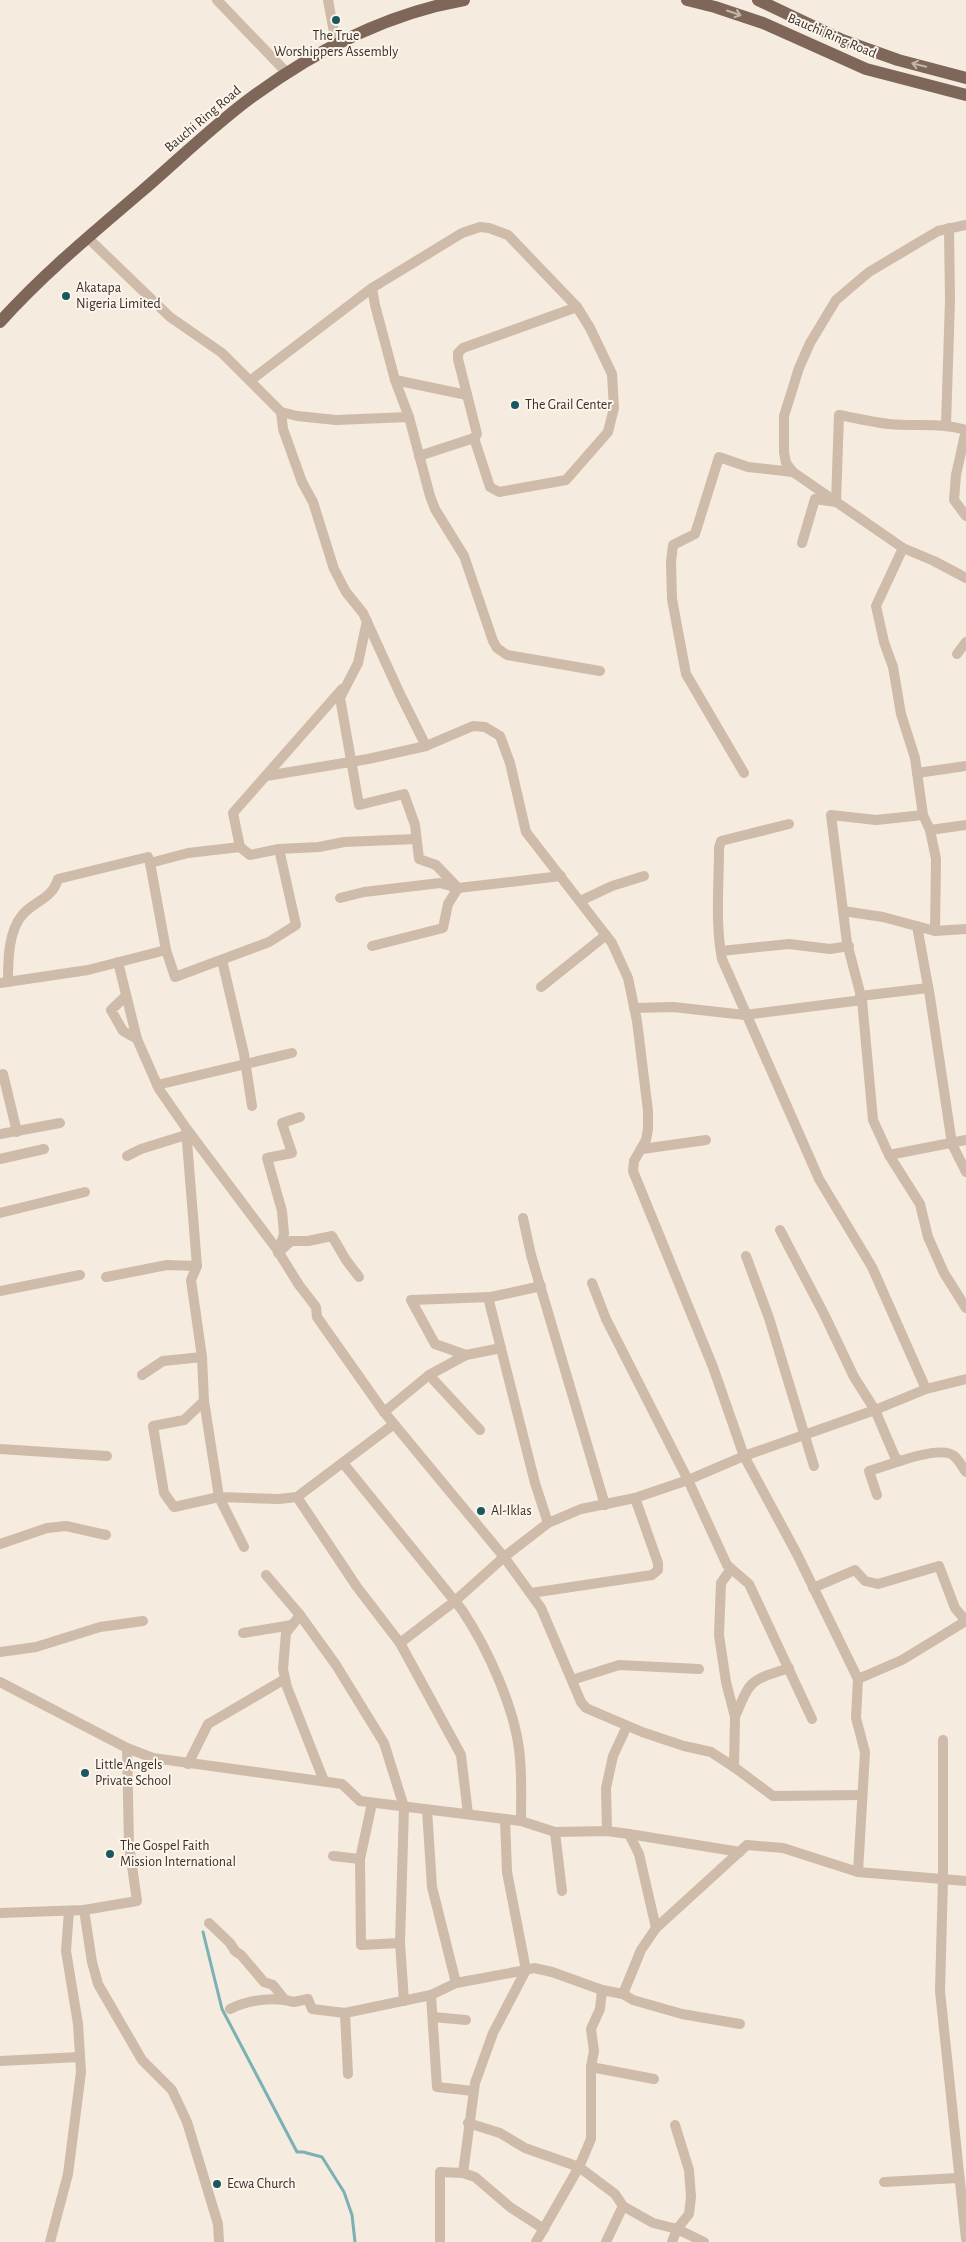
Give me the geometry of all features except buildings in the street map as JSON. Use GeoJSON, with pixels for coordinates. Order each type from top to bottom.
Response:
{"type":"FeatureCollection","features":[{"type":"Feature","properties":{"kind":"main road","name":"Bauchi Ring Road"},"geometry":{"type":"LineString","coordinates":[[0,322],[45,275],[250,98],[336,43],[399,16],[441,2],[464,0]]}},
{"type":"Feature","properties":{"kind":"main road","name":"Bauchi Ring Road"},"geometry":{"type":"LineString","coordinates":[[687,0],[763,23],[866,69],[966,95]]}},
{"type":"Feature","properties":{"kind":"main road","name":"Bauchi Ring Road"},"geometry":{"type":"LineString","coordinates":[[758,0],[851,43],[898,60],[966,78]]}},
{"type":"Feature","properties":{"kind":"street"},"geometry":{"type":"LineString","coordinates":[[217,0],[287,73]]}},
{"type":"Feature","properties":{"kind":"street"},"geometry":{"type":"LineString","coordinates":[[328,0],[336,43]]}},
{"type":"Feature","properties":{"kind":"street"},"geometry":{"type":"LineString","coordinates":[[966,225],[938,231],[869,272],[836,300],[810,343],[799,368],[784,416],[784,452],[786,463],[793,472],[903,548],[934,561],[966,578]]}},
{"type":"Feature","properties":{"kind":"street"},"geometry":{"type":"LineString","coordinates":[[251,380],[372,288],[471,228],[489,228],[508,235],[577,307],[590,328],[612,374],[614,408],[608,432],[566,480],[499,492],[490,487],[474,438]]}},
{"type":"Feature","properties":{"kind":"street"},"geometry":{"type":"LineString","coordinates":[[946,425],[950,300],[949,228]]}},
{"type":"Feature","properties":{"kind":"street"},"geometry":{"type":"LineString","coordinates":[[88,238],[170,316],[222,353],[281,412],[297,416],[336,420],[409,417]]}},
{"type":"Feature","properties":{"kind":"street"},"geometry":{"type":"LineString","coordinates":[[372,288],[395,380],[409,417],[430,496],[435,509],[464,556],[497,648],[507,655],[600,671]]}},
{"type":"Feature","properties":{"kind":"street"},"geometry":{"type":"LineString","coordinates":[[419,456],[474,438],[477,434],[458,359],[458,353],[463,348],[577,307]]}},
{"type":"Feature","properties":{"kind":"street"},"geometry":{"type":"LineString","coordinates":[[395,380],[467,395]]}},
{"type":"Feature","properties":{"kind":"street"},"geometry":{"type":"LineString","coordinates":[[281,412],[283,428],[289,446],[302,482],[313,502],[334,569],[346,592],[363,613],[426,746]]}},
{"type":"Feature","properties":{"kind":"street"},"geometry":{"type":"LineString","coordinates":[[836,502],[839,415],[889,424],[946,425],[966,430],[956,476],[954,500],[966,516]]}},
{"type":"Feature","properties":{"kind":"street"},"geometry":{"type":"LineString","coordinates":[[744,773],[686,674],[672,599],[671,562],[674,545],[681,539],[695,534],[718,456],[748,467],[793,472]]}},
{"type":"Feature","properties":{"kind":"street"},"geometry":{"type":"LineString","coordinates":[[802,544],[815,499],[836,502]]}},
{"type":"Feature","properties":{"kind":"street"},"geometry":{"type":"LineString","coordinates":[[903,548],[876,606],[884,642],[893,668],[901,714],[915,758],[924,815],[930,830],[936,859],[935,931]]}},
{"type":"Feature","properties":{"kind":"street"},"geometry":{"type":"LineString","coordinates":[[367,621],[358,663],[340,698],[360,805],[404,794],[416,825],[419,859],[436,865],[458,888]]}},
{"type":"Feature","properties":{"kind":"street"},"geometry":{"type":"LineString","coordinates":[[957,654],[966,642]]}},
{"type":"Feature","properties":{"kind":"street"},"geometry":{"type":"LineString","coordinates":[[347,684],[233,813],[240,847],[250,855],[279,849],[319,847],[344,842],[416,839]]}},
{"type":"Feature","properties":{"kind":"street"},"geometry":{"type":"LineString","coordinates":[[266,776],[351,762],[426,746],[473,726],[485,727],[500,736],[510,763],[526,832],[612,943],[628,978],[648,1111],[648,1128],[642,1149],[634,1161],[633,1171],[713,1366],[744,1456],[858,1679],[856,1718],[865,1752],[858,1872]]}},
{"type":"Feature","properties":{"kind":"street"},"geometry":{"type":"LineString","coordinates":[[917,773],[966,766]]}},
{"type":"Feature","properties":{"kind":"street"},"geometry":{"type":"LineString","coordinates":[[924,815],[876,820],[831,815],[836,836],[842,911],[850,960],[861,998],[873,1120],[889,1154],[920,1204],[928,1237],[944,1273],[966,1308]]}},
{"type":"Feature","properties":{"kind":"street"},"geometry":{"type":"LineString","coordinates":[[789,824],[721,841],[719,848],[718,906],[721,951],[745,1015],[819,1179],[872,1267],[926,1389]]}},
{"type":"Feature","properties":{"kind":"street"},"geometry":{"type":"LineString","coordinates":[[930,830],[966,825]]}},
{"type":"Feature","properties":{"kind":"street"},"geometry":{"type":"LineString","coordinates":[[150,863],[188,854],[240,847]]}},
{"type":"Feature","properties":{"kind":"street"},"geometry":{"type":"LineString","coordinates":[[166,950],[88,970],[4,982],[12,937],[23,915],[55,890],[58,879],[148,857],[166,950],[175,977],[269,942],[296,925],[279,849]]}},
{"type":"Feature","properties":{"kind":"street"},"geometry":{"type":"LineString","coordinates":[[340,898],[364,892],[440,883],[458,888],[560,876]]}},
{"type":"Feature","properties":{"kind":"street"},"geometry":{"type":"LineString","coordinates":[[580,901],[612,886],[644,876]]}},
{"type":"Feature","properties":{"kind":"street"},"geometry":{"type":"LineString","coordinates":[[372,946],[443,928],[448,904],[458,888]]}},
{"type":"Feature","properties":{"kind":"street"},"geometry":{"type":"LineString","coordinates":[[842,911],[883,917],[935,931],[966,929]]}},
{"type":"Feature","properties":{"kind":"street"},"geometry":{"type":"LineString","coordinates":[[917,926],[952,1144],[966,1172]]}},
{"type":"Feature","properties":{"kind":"street"},"geometry":{"type":"LineString","coordinates":[[541,987],[606,935]]}},
{"type":"Feature","properties":{"kind":"street"},"geometry":{"type":"LineString","coordinates":[[721,951],[789,944],[830,949],[849,946]]}},
{"type":"Feature","properties":{"kind":"street"},"geometry":{"type":"LineString","coordinates":[[222,960],[245,1064],[252,1106]]}},
{"type":"Feature","properties":{"kind":"street"},"geometry":{"type":"LineString","coordinates":[[118,962],[137,1039],[157,1085],[186,1132],[316,1306],[317,1317],[384,1412],[504,1557],[531,1593],[541,1608],[581,1702],[586,1708],[627,1726],[684,1746],[710,1752],[773,1796],[862,1794]]}},
{"type":"Feature","properties":{"kind":"street"},"geometry":{"type":"LineString","coordinates":[[634,1008],[673,1006],[745,1015],[928,988]]}},
{"type":"Feature","properties":{"kind":"street"},"geometry":{"type":"LineString","coordinates":[[126,996],[111,1010],[123,1031],[137,1039]]}},
{"type":"Feature","properties":{"kind":"street"},"geometry":{"type":"LineString","coordinates":[[157,1085],[292,1052]]}},
{"type":"Feature","properties":{"kind":"street"},"geometry":{"type":"LineString","coordinates":[[4,1074],[17,1132]]}},
{"type":"Feature","properties":{"kind":"street"},"geometry":{"type":"LineString","coordinates":[[278,1253],[284,1234],[282,1211],[267,1158],[292,1152],[282,1123],[300,1117]]}},
{"type":"Feature","properties":{"kind":"street"},"geometry":{"type":"LineString","coordinates":[[0,1134],[60,1123]]}},
{"type":"Feature","properties":{"kind":"street"},"geometry":{"type":"LineString","coordinates":[[128,1156],[186,1132]]}},
{"type":"Feature","properties":{"kind":"street"},"geometry":{"type":"LineString","coordinates":[[186,1132],[197,1266],[191,1280],[202,1357],[204,1401],[220,1498],[244,1547]]}},
{"type":"Feature","properties":{"kind":"street"},"geometry":{"type":"LineString","coordinates":[[642,1149],[706,1140]]}},
{"type":"Feature","properties":{"kind":"street"},"geometry":{"type":"LineString","coordinates":[[889,1154],[966,1140]]}},
{"type":"Feature","properties":{"kind":"street"},"geometry":{"type":"LineString","coordinates":[[0,1158],[44,1149]]}},
{"type":"Feature","properties":{"kind":"street"},"geometry":{"type":"LineString","coordinates":[[0,1213],[85,1192]]}},
{"type":"Feature","properties":{"kind":"street"},"geometry":{"type":"LineString","coordinates":[[523,1218],[525,1234],[606,1505]]}},
{"type":"Feature","properties":{"kind":"street"},"geometry":{"type":"LineString","coordinates":[[780,1230],[824,1314],[854,1377],[875,1410],[895,1457],[900,1461]]}},
{"type":"Feature","properties":{"kind":"street"},"geometry":{"type":"LineString","coordinates":[[278,1253],[291,1241],[308,1241],[332,1236],[346,1260],[359,1277]]}},
{"type":"Feature","properties":{"kind":"street"},"geometry":{"type":"LineString","coordinates":[[746,1256],[770,1318],[814,1466]]}},
{"type":"Feature","properties":{"kind":"street"},"geometry":{"type":"LineString","coordinates":[[106,1277],[167,1265],[197,1266]]}},
{"type":"Feature","properties":{"kind":"street"},"geometry":{"type":"LineString","coordinates":[[0,1291],[80,1275]]}},
{"type":"Feature","properties":{"kind":"street"},"geometry":{"type":"LineString","coordinates":[[592,1283],[606,1318],[688,1480],[727,1565],[749,1584],[812,1719]]}},
{"type":"Feature","properties":{"kind":"street"},"geometry":{"type":"LineString","coordinates":[[466,1355],[435,1344],[411,1300],[488,1297],[541,1286]]}},
{"type":"Feature","properties":{"kind":"street"},"geometry":{"type":"LineString","coordinates":[[488,1297],[533,1474],[548,1523]]}},
{"type":"Feature","properties":{"kind":"street"},"geometry":{"type":"LineString","coordinates":[[384,1412],[429,1375],[466,1355],[501,1348]]}},
{"type":"Feature","properties":{"kind":"street"},"geometry":{"type":"LineString","coordinates":[[142,1376],[163,1361],[202,1357]]}},
{"type":"Feature","properties":{"kind":"street"},"geometry":{"type":"LineString","coordinates":[[429,1375],[480,1430]]}},
{"type":"Feature","properties":{"kind":"street"},"geometry":{"type":"LineString","coordinates":[[400,1643],[455,1601],[504,1557],[548,1523],[581,1509],[634,1498],[688,1480],[744,1456],[875,1410],[926,1389],[966,1379]]}},
{"type":"Feature","properties":{"kind":"street"},"geometry":{"type":"LineString","coordinates":[[204,1401],[184,1420],[153,1426],[158,1466],[164,1493],[174,1508],[220,1498],[279,1499],[297,1497],[394,1424]]}},
{"type":"Feature","properties":{"kind":"street"},"geometry":{"type":"LineString","coordinates":[[0,1450],[107,1456]]}},
{"type":"Feature","properties":{"kind":"street"},"geometry":{"type":"LineString","coordinates":[[877,1495],[869,1471],[918,1454],[949,1454],[955,1456],[966,1472]]}},
{"type":"Feature","properties":{"kind":"street"},"geometry":{"type":"LineString","coordinates":[[343,1463],[455,1601],[478,1635],[511,1713],[520,1758],[521,1821]]}},
{"type":"Feature","properties":{"kind":"street"},"geometry":{"type":"LineString","coordinates":[[297,1497],[356,1588],[400,1643],[460,1755],[468,1814]]}},
{"type":"Feature","properties":{"kind":"street"},"geometry":{"type":"LineString","coordinates":[[531,1593],[652,1575],[658,1570],[658,1563],[634,1498]]}},
{"type":"Feature","properties":{"kind":"street"},"geometry":{"type":"LineString","coordinates":[[0,1544],[46,1528],[66,1526],[106,1535]]}},
{"type":"Feature","properties":{"kind":"street"},"geometry":{"type":"LineString","coordinates":[[813,1588],[855,1570],[865,1581],[878,1584],[939,1566],[955,1608],[966,1621],[902,1660],[858,1679]]}},
{"type":"Feature","properties":{"kind":"street"},"geometry":{"type":"LineString","coordinates":[[731,1569],[721,1583],[719,1635],[726,1682],[735,1717],[734,1767]]}},
{"type":"Feature","properties":{"kind":"street"},"geometry":{"type":"LineString","coordinates":[[266,1575],[300,1615],[336,1665],[384,1744],[404,1807],[400,1942],[404,2000]]}},
{"type":"Feature","properties":{"kind":"street"},"geometry":{"type":"LineString","coordinates":[[300,1615],[286,1633],[283,1670],[324,1781]]}},
{"type":"Feature","properties":{"kind":"street"},"geometry":{"type":"LineString","coordinates":[[0,1652],[36,1647],[100,1627],[143,1621]]}},
{"type":"Feature","properties":{"kind":"street"},"geometry":{"type":"LineString","coordinates":[[243,1633],[292,1625]]}},
{"type":"Feature","properties":{"kind":"street"},"geometry":{"type":"LineString","coordinates":[[572,1680],[619,1665],[698,1669]]}},
{"type":"Feature","properties":{"kind":"street"},"geometry":{"type":"LineString","coordinates":[[735,1717],[748,1688],[758,1678],[789,1668]]}},
{"type":"Feature","properties":{"kind":"street"},"geometry":{"type":"LineString","coordinates":[[188,1764],[208,1724],[285,1679]]}},
{"type":"Feature","properties":{"kind":"street"},"geometry":{"type":"LineString","coordinates":[[0,1682],[127,1748],[152,1758],[342,1784],[360,1801],[372,1803],[521,1821],[555,1832],[607,1831],[740,1852]]}},
{"type":"Feature","properties":{"kind":"street"},"geometry":{"type":"LineString","coordinates":[[607,1831],[606,1788],[613,1756],[627,1726]]}},
{"type":"Feature","properties":{"kind":"street"},"geometry":{"type":"LineString","coordinates":[[943,1740],[943,1879],[940,1991],[958,2178],[966,2239]]}},
{"type":"Feature","properties":{"kind":"street"},"geometry":{"type":"LineString","coordinates":[[0,1913],[84,1910],[137,1901],[130,1845],[127,1748]]}},
{"type":"Feature","properties":{"kind":"street"},"geometry":{"type":"LineString","coordinates":[[372,1803],[360,1859],[361,1945],[400,1942]]}},
{"type":"Feature","properties":{"kind":"street"},"geometry":{"type":"LineString","coordinates":[[427,1810],[432,1887],[456,1983]]}},
{"type":"Feature","properties":{"kind":"street"},"geometry":{"type":"LineString","coordinates":[[463,2173],[473,2091],[492,2033],[526,1970],[507,1872],[504,1841],[505,1819]]}},
{"type":"Feature","properties":{"kind":"street"},"geometry":{"type":"LineString","coordinates":[[555,1832],[562,1891]]}},
{"type":"Feature","properties":{"kind":"street"},"geometry":{"type":"LineString","coordinates":[[629,1834],[639,1854],[656,1928]]}},
{"type":"Feature","properties":{"kind":"street"},"geometry":{"type":"LineString","coordinates":[[623,1994],[641,1950],[656,1928],[747,1845],[783,1848],[858,1872],[966,1881]]}},
{"type":"Feature","properties":{"kind":"street"},"geometry":{"type":"LineString","coordinates":[[333,1856],[360,1859]]}},
{"type":"Feature","properties":{"kind":"street"},"geometry":{"type":"LineString","coordinates":[[84,1910],[92,1962],[98,1984],[142,2060],[172,2090],[187,2122],[218,2224],[219,2242]]}},
{"type":"Feature","properties":{"kind":"street"},"geometry":{"type":"LineString","coordinates":[[50,2242],[68,2174],[79,2090],[78,2024],[66,1951],[69,1911]]}},
{"type":"Feature","properties":{"kind":"street"},"geometry":{"type":"LineString","coordinates":[[209,1923],[230,1943],[234,1951],[241,1955],[264,1982],[273,1985],[285,2000]]}},
{"type":"Feature","properties":{"kind":"street"},"geometry":{"type":"LineString","coordinates":[[230,2009],[241,2004],[267,1998],[294,2002],[308,1999],[312,2009],[345,2013],[431,1995],[456,1983],[534,1968],[552,1972],[602,1990],[623,1994],[634,2000],[682,2014],[740,2024]]}},
{"type":"Feature","properties":{"kind":"street"},"geometry":{"type":"LineString","coordinates":[[536,2242],[579,2167],[591,2139],[591,2067],[594,2051],[591,2029],[600,2009],[602,1990]]}},
{"type":"Feature","properties":{"kind":"street"},"geometry":{"type":"LineString","coordinates":[[431,1995],[437,2087],[473,2091]]}},
{"type":"Feature","properties":{"kind":"street"},"geometry":{"type":"LineString","coordinates":[[345,2013],[348,2074]]}},
{"type":"Feature","properties":{"kind":"street"},"geometry":{"type":"LineString","coordinates":[[432,2017],[466,2020]]}},
{"type":"Feature","properties":{"kind":"street"},"geometry":{"type":"LineString","coordinates":[[0,2062],[80,2057]]}},
{"type":"Feature","properties":{"kind":"street"},"geometry":{"type":"LineString","coordinates":[[591,2067],[654,2079]]}},
{"type":"Feature","properties":{"kind":"street"},"geometry":{"type":"LineString","coordinates":[[468,2123],[500,2133],[525,2148],[579,2167],[615,2194],[624,2206],[653,2223],[677,2229],[688,2239],[704,2242]]}},
{"type":"Feature","properties":{"kind":"street"},"geometry":{"type":"LineString","coordinates":[[672,2242],[677,2229],[689,2214],[691,2197],[689,2170],[676,2125]]}},
{"type":"Feature","properties":{"kind":"street"},"geometry":{"type":"LineString","coordinates":[[440,2242],[440,2172],[463,2173],[475,2177],[510,2207],[544,2228]]}},
{"type":"Feature","properties":{"kind":"street"},"geometry":{"type":"LineString","coordinates":[[884,2182],[958,2178]]}},
{"type":"Feature","properties":{"kind":"street"},"geometry":{"type":"LineString","coordinates":[[606,2242],[624,2206]]}},
{"type":"Feature","properties":{"kind":"waterway"},"geometry":{"type":"LineString","coordinates":[[203,1932],[222,2009],[297,2152],[322,2157],[344,2192],[352,2215],[355,2242]]}},
{"type":"Feature","properties":{"kind":"place","name":"The True Worshippers Assembly"},"geometry":{"type":"Point","coordinates":[336,20]}},
{"type":"Feature","properties":{"kind":"place","name":"Akatapa Nigeria Limited"},"geometry":{"type":"Point","coordinates":[66,296]}},
{"type":"Feature","properties":{"kind":"place","name":"The Grail Center"},"geometry":{"type":"Point","coordinates":[515,405]}},
{"type":"Feature","properties":{"kind":"place","name":"Al-Iklas"},"geometry":{"type":"Point","coordinates":[481,1511]}},
{"type":"Feature","properties":{"kind":"place","name":"Little Angels Private School"},"geometry":{"type":"Point","coordinates":[85,1773]}},
{"type":"Feature","properties":{"kind":"place","name":"The Gospel Faith Mission International"},"geometry":{"type":"Point","coordinates":[110,1854]}},
{"type":"Feature","properties":{"kind":"place","name":"Ecwa Church"},"geometry":{"type":"Point","coordinates":[217,2184]}}]}
